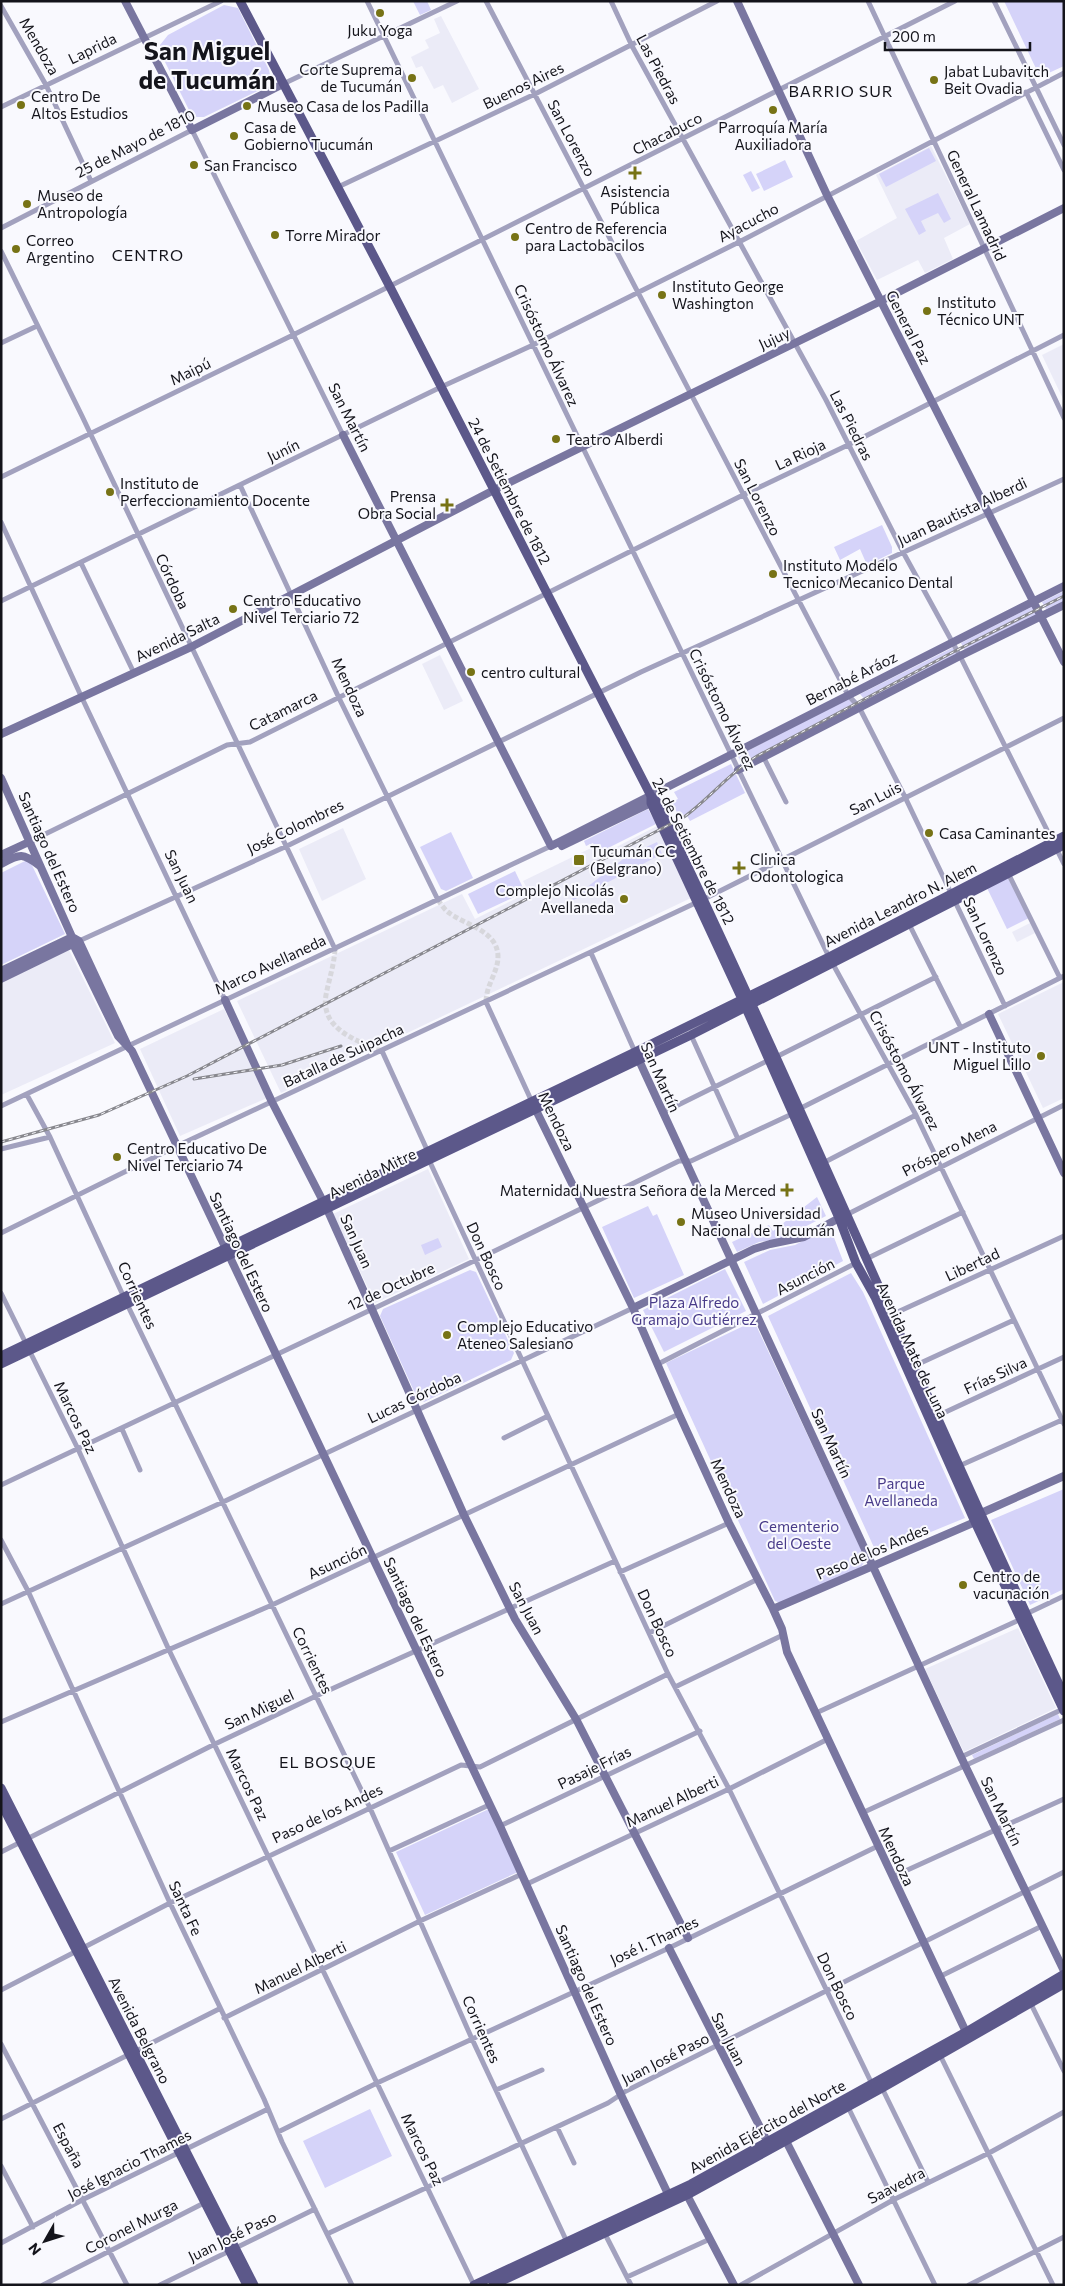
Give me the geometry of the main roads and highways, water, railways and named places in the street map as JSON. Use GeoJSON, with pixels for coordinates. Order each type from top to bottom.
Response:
{"type":"FeatureCollection","features":[{"type":"Feature","properties":{"kind":"main road","name":"24 de Setiembre de 1812"},"geometry":{"type":"LineString","coordinates":[[240,1],[390,287],[598,694],[701,901],[747,1001]]}},
{"type":"Feature","properties":{"kind":"main road","name":"Avenida Leandro N. Alem"},"geometry":{"type":"LineString","coordinates":[[831,960],[909,924],[953,896],[1008,874],[1057,845],[1064,836]]}},
{"type":"Feature","properties":{"kind":"main road","name":"Avenida Leandro N. Alem"},"geometry":{"type":"LineString","coordinates":[[747,1001],[1057,845]]}},
{"type":"Feature","properties":{"kind":"main road"},"geometry":{"type":"LineString","coordinates":[[755,1028],[742,1014],[727,1011],[739,983],[763,994],[758,1005],[759,1019]]}},
{"type":"Feature","properties":{"kind":"main road","name":"Avenida Mitre"},"geometry":{"type":"LineString","coordinates":[[1,1356],[28,1347],[227,1253],[534,1106],[747,1001]]}},
{"type":"Feature","properties":{"kind":"main road","name":"Avenida Mate de Luna"},"geometry":{"type":"LineString","coordinates":[[747,1001],[759,1019],[772,1059]]}},
{"type":"Feature","properties":{"kind":"main road","name":"Avenida Mate de Luna"},"geometry":{"type":"LineString","coordinates":[[747,1001],[755,1028],[772,1059],[796,1111],[842,1217],[866,1259],[959,1466],[977,1518]]}},
{"type":"Feature","properties":{"kind":"main road","name":"Avenida Mitre"},"geometry":{"type":"LineString","coordinates":[[636,1056],[691,1034],[727,1011]]}},
{"type":"Feature","properties":{"kind":"main road","name":"Avenida Mate de Luna"},"geometry":{"type":"LineString","coordinates":[[796,1111],[822,1163],[842,1217],[856,1264],[875,1297],[1023,1616],[1064,1709]]}},
{"type":"Feature","properties":{"kind":"main road","name":"Avenida Mitre"},"geometry":{"type":"LineString","coordinates":[[1,1364],[28,1347]]}},
{"type":"Feature","properties":{"kind":"main road","name":"Avenida Mate de Luna"},"geometry":{"type":"LineString","coordinates":[[1023,1616],[1064,1695]]}},
{"type":"Feature","properties":{"kind":"main road","name":"Avenida Belgrano"},"geometry":{"type":"LineString","coordinates":[[1,1788],[24,1840],[79,1950],[233,2249],[247,2285]]}},
{"type":"Feature","properties":{"kind":"main road","name":"Avenida Belgrano"},"geometry":{"type":"LineString","coordinates":[[1,1804],[24,1840]]}},
{"type":"Feature","properties":{"kind":"main road","name":"Avenida Ejército del Norte"},"geometry":{"type":"LineString","coordinates":[[965,2037],[1064,1973]]}},
{"type":"Feature","properties":{"kind":"main road","name":"Avenida Ejército del Norte"},"geometry":{"type":"LineString","coordinates":[[493,2285],[673,2197],[767,2141],[784,2137],[848,2107],[938,2052],[1064,1984]]}},
{"type":"Feature","properties":{"kind":"main road","name":"Avenida Ejército del Norte"},"geometry":{"type":"LineString","coordinates":[[673,2197],[687,2194],[850,2096],[877,2088]]}},
{"type":"Feature","properties":{"kind":"main road","name":"Avenida Belgrano"},"geometry":{"type":"LineString","coordinates":[[181,2151],[204,2203],[254,2285]]}},
{"type":"Feature","properties":{"kind":"main road","name":"Avenida Ejército del Norte"},"geometry":{"type":"LineString","coordinates":[[474,2285],[567,2242],[603,2230]]}},
{"type":"Feature","properties":{"kind":"tunnel"},"geometry":{"type":"LineString","coordinates":[[438,900],[455,917],[486,934],[497,948],[496,968],[486,1002]]}},
{"type":"Feature","properties":{"kind":"tunnel"},"geometry":{"type":"LineString","coordinates":[[335,949],[326,995],[326,1007],[329,1017],[342,1032],[382,1051]]}},
{"type":"Feature","properties":{"kind":"railway"},"geometry":{"type":"LineString","coordinates":[[1,1142],[99,1115],[187,1076],[684,817],[737,770],[757,756],[957,650],[1064,596]]}},
{"type":"Feature","properties":{"kind":"railway"},"geometry":{"type":"LineString","coordinates":[[194,1079],[282,1065],[341,1046]]}},
{"type":"Feature","properties":{"kind":"place","name":"Juku Yoga"},"geometry":{"type":"Point","coordinates":[380,13]}},
{"type":"Feature","properties":{"kind":"place","name":"Corte Suprema de Tucumán"},"geometry":{"type":"Point","coordinates":[412,78]}},
{"type":"Feature","properties":{"kind":"place","name":"Jabat Lubavitch Beit Ovadia"},"geometry":{"type":"Point","coordinates":[934,80]}},
{"type":"Feature","properties":{"kind":"place","name":"Centro De Altos Estudios"},"geometry":{"type":"Point","coordinates":[21,105]}},
{"type":"Feature","properties":{"kind":"place","name":"Museo Casa de los Padilla"},"geometry":{"type":"Point","coordinates":[247,106]}},
{"type":"Feature","properties":{"kind":"place","name":"Parroquía María Auxiliadora"},"geometry":{"type":"Point","coordinates":[773,110]}},
{"type":"Feature","properties":{"kind":"place","name":"Casa de Gobierno Tucumán"},"geometry":{"type":"Point","coordinates":[234,136]}},
{"type":"Feature","properties":{"kind":"place","name":"San Francisco"},"geometry":{"type":"Point","coordinates":[194,165]}},
{"type":"Feature","properties":{"kind":"place","name":"Asistencia Pública"},"geometry":{"type":"Point","coordinates":[635,173]}},
{"type":"Feature","properties":{"kind":"place","name":"Museo de Antropología"},"geometry":{"type":"Point","coordinates":[27,204]}},
{"type":"Feature","properties":{"kind":"place","name":"Torre Mirador"},"geometry":{"type":"Point","coordinates":[275,235]}},
{"type":"Feature","properties":{"kind":"place","name":"Centro de Referencia para Lactobacilos"},"geometry":{"type":"Point","coordinates":[515,237]}},
{"type":"Feature","properties":{"kind":"place","name":"Correo Argentino"},"geometry":{"type":"Point","coordinates":[16,249]}},
{"type":"Feature","properties":{"kind":"place","name":"Instituto George Washington"},"geometry":{"type":"Point","coordinates":[662,295]}},
{"type":"Feature","properties":{"kind":"place","name":"Instituto Técnico UNT"},"geometry":{"type":"Point","coordinates":[927,311]}},
{"type":"Feature","properties":{"kind":"place","name":"Teatro Alberdi"},"geometry":{"type":"Point","coordinates":[556,439]}},
{"type":"Feature","properties":{"kind":"place","name":"Instituto de Perfeccionamiento Docente"},"geometry":{"type":"Point","coordinates":[110,492]}},
{"type":"Feature","properties":{"kind":"place","name":"Prensa Obra Social"},"geometry":{"type":"Point","coordinates":[447,505]}},
{"type":"Feature","properties":{"kind":"place","name":"Instituto Modelo Tecnico Mecanico Dental"},"geometry":{"type":"Point","coordinates":[773,574]}},
{"type":"Feature","properties":{"kind":"place","name":"Centro Educativo Nivel Terciario 72"},"geometry":{"type":"Point","coordinates":[233,609]}},
{"type":"Feature","properties":{"kind":"place","name":"centro cultural"},"geometry":{"type":"Point","coordinates":[471,672]}},
{"type":"Feature","properties":{"kind":"place","name":"Casa Caminantes"},"geometry":{"type":"Point","coordinates":[929,833]}},
{"type":"Feature","properties":{"kind":"place","name":"Tucumán CC (Belgrano)"},"geometry":{"type":"Point","coordinates":[579,860]}},
{"type":"Feature","properties":{"kind":"place","name":"Clinica Odontologica"},"geometry":{"type":"Point","coordinates":[739,868]}},
{"type":"Feature","properties":{"kind":"place","name":"Complejo Nicolás Avellaneda"},"geometry":{"type":"Point","coordinates":[624,899]}},
{"type":"Feature","properties":{"kind":"place","name":"UNT - Instituto Miguel Lillo"},"geometry":{"type":"Point","coordinates":[1041,1056]}},
{"type":"Feature","properties":{"kind":"place","name":"Centro Educativo De Nivel Terciario 74"},"geometry":{"type":"Point","coordinates":[117,1157]}},
{"type":"Feature","properties":{"kind":"place","name":"Maternidad Nuestra Señora de la Merced"},"geometry":{"type":"Point","coordinates":[787,1190]}},
{"type":"Feature","properties":{"kind":"place","name":"Museo Universidad Nacional de Tucumán"},"geometry":{"type":"Point","coordinates":[681,1222]}},
{"type":"Feature","properties":{"kind":"place","name":"Complejo Educativo Ateneo Salesiano"},"geometry":{"type":"Point","coordinates":[447,1335]}},
{"type":"Feature","properties":{"kind":"place","name":"Centro de vacunación"},"geometry":{"type":"Point","coordinates":[963,1585]}},
{"type":"Feature","properties":{"kind":"district","name":"San Miguel de Tucumán"},"geometry":{"type":"Point","coordinates":[207,64]}},
{"type":"Feature","properties":{"kind":"district","name":"BARRIO SUR"},"geometry":{"type":"Point","coordinates":[841,90]}},
{"type":"Feature","properties":{"kind":"district","name":"CENTRO"},"geometry":{"type":"Point","coordinates":[148,254]}},
{"type":"Feature","properties":{"kind":"district","name":"EL BOSQUE"},"geometry":{"type":"Point","coordinates":[328,1761]}},
{"type":"Feature","properties":{"kind":"park label","name":"Plaza Alfredo Gramajo Gutiérrez"},"geometry":{"type":"Point","coordinates":[694,1310]}},
{"type":"Feature","properties":{"kind":"park label","name":"Parque Avellaneda"},"geometry":{"type":"Point","coordinates":[901,1492]}},
{"type":"Feature","properties":{"kind":"park label","name":"Cementerio del Oeste"},"geometry":{"type":"Point","coordinates":[799,1534]}}]}
